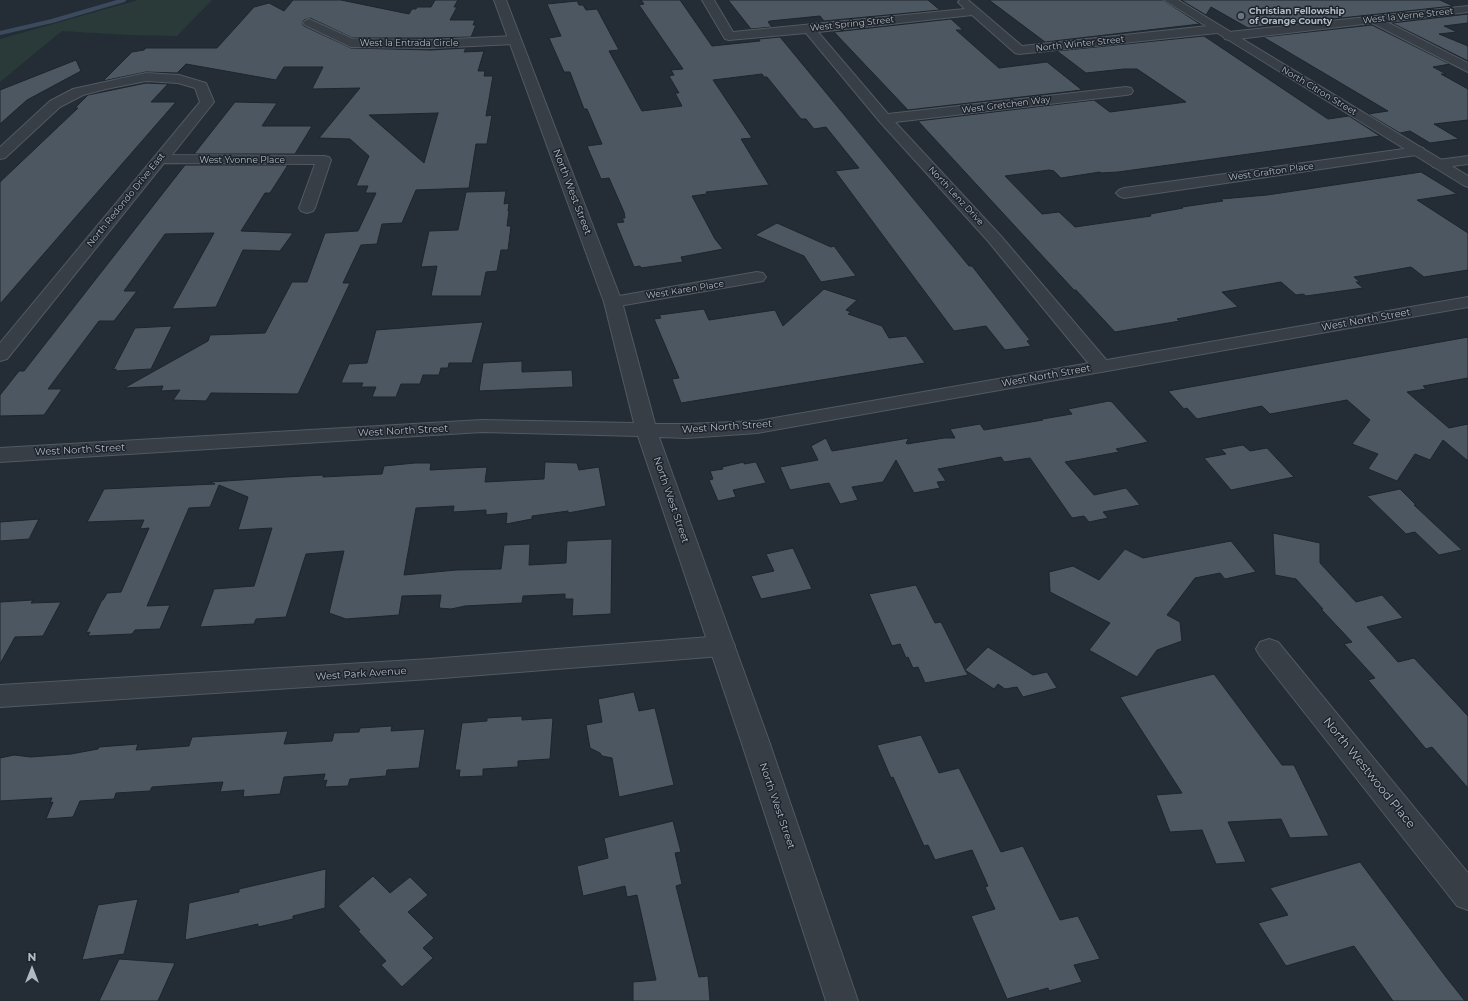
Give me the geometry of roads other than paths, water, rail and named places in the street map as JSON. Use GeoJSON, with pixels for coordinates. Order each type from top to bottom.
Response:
{"type":"FeatureCollection","features":[{"type":"Feature","properties":{"kind":"street","name":"North West Street"},"geometry":{"type":"LineString","coordinates":[[500,0],[613,302],[646,430],[722,646],[842,1001]]}},
{"type":"Feature","properties":{"kind":"street","name":"West Spring Street"},"geometry":{"type":"LineString","coordinates":[[708,0],[729,36],[974,11]]}},
{"type":"Feature","properties":{"kind":"street","name":"North Winter Street"},"geometry":{"type":"LineString","coordinates":[[961,0],[1019,50],[1223,33]]}},
{"type":"Feature","properties":{"kind":"street","name":"North Citron Street"},"geometry":{"type":"LineString","coordinates":[[1170,0],[1468,182]]}},
{"type":"Feature","properties":{"kind":"street","name":"West la Verne Street"},"geometry":{"type":"LineString","coordinates":[[1223,33],[1375,20],[1468,9]]}},
{"type":"Feature","properties":{"kind":"street"},"geometry":{"type":"LineString","coordinates":[[1375,20],[1468,68]]}},
{"type":"Feature","properties":{"kind":"street","name":"West la Entrada Circle"},"geometry":{"type":"LineString","coordinates":[[309,23],[351,43],[431,44],[514,40]]}},
{"type":"Feature","properties":{"kind":"street","name":"North Lenz Drive"},"geometry":{"type":"LineString","coordinates":[[809,29],[885,119],[994,238],[1100,366]]}},
{"type":"Feature","properties":{"kind":"street","name":"North Redondo Drive East"},"geometry":{"type":"LineString","coordinates":[[0,155],[55,104],[78,92],[146,77],[179,79],[201,86],[207,102],[0,355]]}},
{"type":"Feature","properties":{"kind":"street","name":"West Gretchen Way"},"geometry":{"type":"LineString","coordinates":[[885,119],[1126,91]]}},
{"type":"Feature","properties":{"kind":"street","name":"West Grafton Place"},"geometry":{"type":"LineString","coordinates":[[1124,193],[1418,151]]}},
{"type":"Feature","properties":{"kind":"street","name":"West Yvonne Place"},"geometry":{"type":"LineString","coordinates":[[160,159],[324,160],[307,208]]}},
{"type":"Feature","properties":{"kind":"street"},"geometry":{"type":"LineString","coordinates":[[1438,164],[1468,160]]}},
{"type":"Feature","properties":{"kind":"street","name":"West Karen Place"},"geometry":{"type":"LineString","coordinates":[[613,302],[757,278]]}},
{"type":"Feature","properties":{"kind":"street","name":"West North Street"},"geometry":{"type":"LineString","coordinates":[[0,455],[482,426],[687,431],[757,427],[1468,302]]}},
{"type":"Feature","properties":{"kind":"street","name":"West Park Avenue"},"geometry":{"type":"LineString","coordinates":[[0,696],[430,669],[722,646]]}},
{"type":"Feature","properties":{"kind":"street","name":"North Westwood Place"},"geometry":{"type":"LineString","coordinates":[[1269,649],[1468,896]]}},
{"type":"Feature","properties":{"kind":"waterway"},"geometry":{"type":"LineString","coordinates":[[0,33],[52,21],[124,0]]}},
{"type":"Feature","properties":{"kind":"place","name":"Christian Fellowship of Orange County"},"geometry":{"type":"Point","coordinates":[1241,16]}}]}
